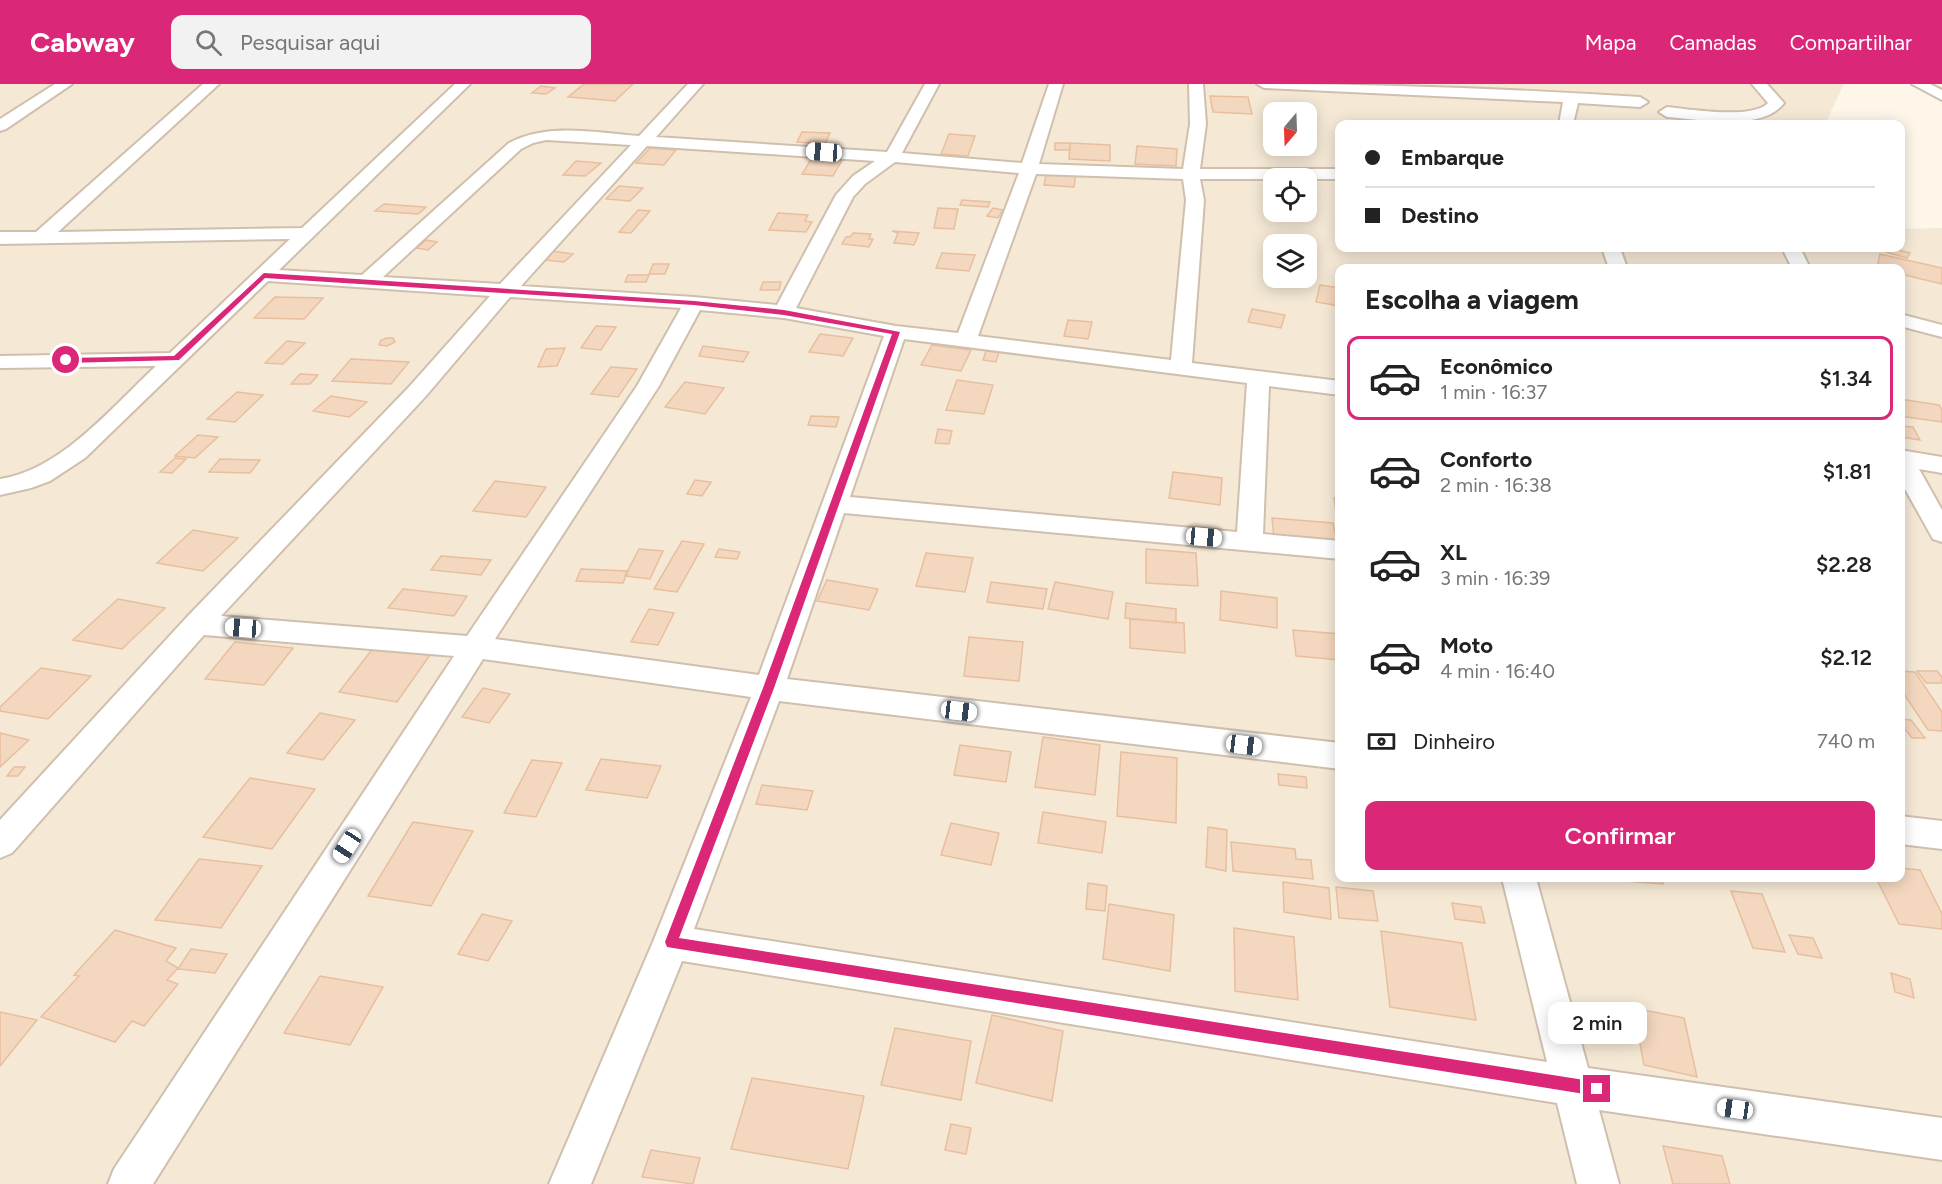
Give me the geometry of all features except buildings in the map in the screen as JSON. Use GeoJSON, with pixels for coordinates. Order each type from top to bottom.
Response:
{"type":"FeatureCollection","features":[{"type":"Feature","properties":{"kind":"street"},"geometry":{"type":"LineString","coordinates":[[0,126],[65,84]]}},
{"type":"Feature","properties":{"kind":"street"},"geometry":{"type":"LineString","coordinates":[[42,236],[212,84]]}},
{"type":"Feature","properties":{"kind":"street"},"geometry":{"type":"LineString","coordinates":[[0,487],[24,484],[42,477],[77,453],[464,84]]}},
{"type":"Feature","properties":{"kind":"street"},"geometry":{"type":"LineString","coordinates":[[0,843],[197,624],[417,392],[505,291],[696,84]]}},
{"type":"Feature","properties":{"kind":"street"},"geometry":{"type":"LineString","coordinates":[[784,312],[845,195],[859,180],[892,157],[932,84]]}},
{"type":"Feature","properties":{"kind":"street"},"geometry":{"type":"LineString","coordinates":[[966,340],[1029,169],[1056,84]]}},
{"type":"Feature","properties":{"kind":"street"},"geometry":{"type":"LineString","coordinates":[[1181,368],[1195,200],[1191,174],[1198,124],[1196,84]]}},
{"type":"Feature","properties":{"kind":"street"},"geometry":{"type":"LineString","coordinates":[[1264,84],[1640,102]]}},
{"type":"Feature","properties":{"kind":"street"},"geometry":{"type":"LineString","coordinates":[[1514,84],[1543,97]]}},
{"type":"Feature","properties":{"kind":"street"},"geometry":{"type":"LineString","coordinates":[[1618,84],[1627,95],[1667,112],[1758,116],[1772,109],[1776,103],[1760,84]]}},
{"type":"Feature","properties":{"kind":"street"},"geometry":{"type":"LineString","coordinates":[[1919,84],[1942,96]]}},
{"type":"Feature","properties":{"kind":"street"},"geometry":{"type":"LineString","coordinates":[[1567,120],[1571,99]]}},
{"type":"Feature","properties":{"kind":"street"},"geometry":{"type":"LineString","coordinates":[[1667,112],[1677,120]]}},
{"type":"Feature","properties":{"kind":"street"},"geometry":{"type":"LineString","coordinates":[[366,282],[520,142],[537,136],[555,135],[892,157],[1029,169],[1191,174],[1335,174]]}},
{"type":"Feature","properties":{"kind":"street"},"geometry":{"type":"LineString","coordinates":[[0,238],[309,233]]}},
{"type":"Feature","properties":{"kind":"street"},"geometry":{"type":"LineString","coordinates":[[264,275],[694,303],[784,312],[896,332],[1335,387]]}},
{"type":"Feature","properties":{"kind":"street"},"geometry":{"type":"LineString","coordinates":[[129,1184],[475,647],[648,386],[694,303]]}},
{"type":"Feature","properties":{"kind":"street"},"geometry":{"type":"LineString","coordinates":[[1905,321],[1942,331]]}},
{"type":"Feature","properties":{"kind":"street"},"geometry":{"type":"LineString","coordinates":[[570,1184],[671,942],[768,688],[896,332]]}},
{"type":"Feature","properties":{"kind":"street"},"geometry":{"type":"LineString","coordinates":[[0,362],[176,358]]}},
{"type":"Feature","properties":{"kind":"street"},"geometry":{"type":"LineString","coordinates":[[1250,541],[1258,378]]}},
{"type":"Feature","properties":{"kind":"street"},"geometry":{"type":"LineString","coordinates":[[1905,459],[1942,465]]}},
{"type":"Feature","properties":{"kind":"street"},"geometry":{"type":"LineString","coordinates":[[1905,465],[1942,533]]}},
{"type":"Feature","properties":{"kind":"street"},"geometry":{"type":"LineString","coordinates":[[835,504],[1335,550]]}},
{"type":"Feature","properties":{"kind":"street"},"geometry":{"type":"LineString","coordinates":[[197,624],[475,647],[768,688],[1335,755]]}},
{"type":"Feature","properties":{"kind":"street"},"geometry":{"type":"LineString","coordinates":[[1905,831],[1942,835]]}},
{"type":"Feature","properties":{"kind":"street"},"geometry":{"type":"LineString","coordinates":[[1520,882],[1598,1184]]}},
{"type":"Feature","properties":{"kind":"street"},"geometry":{"type":"LineString","coordinates":[[671,942],[1574,1086],[1942,1139]]}},
{"type":"Feature","properties":{"kind":"shaded area"},"geometry":{"type":"Polygon","coordinates":[[[0,84],[1844,84],[1827,120],[1335,120],[1335,252],[1905,252],[1905,229],[1942,228],[1942,1184],[0,1184],[0,84]]]}},
{"type":"Feature","properties":{"kind":"route"},"geometry":{"type":"LineString","coordinates":[[66,360],[176,358],[264,275],[694,303],[784,312],[896,332],[768,688],[671,942],[1597,1089]]}}]}
